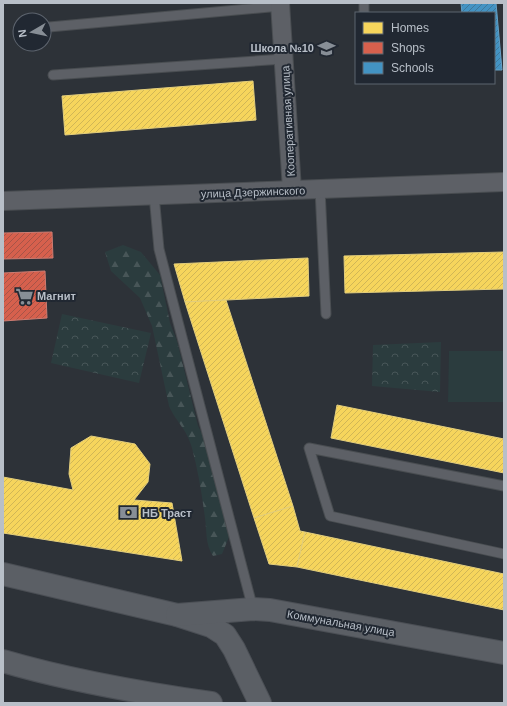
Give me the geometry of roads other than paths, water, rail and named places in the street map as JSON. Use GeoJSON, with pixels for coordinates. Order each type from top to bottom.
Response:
{"type":"FeatureCollection","features":[{"type":"Feature","properties":{"kind":"main road"},"geometry":{"type":"LineString","coordinates":[[3,574],[177,615],[211,626],[225,635],[243,665],[260,703]]}},
{"type":"Feature","properties":{"kind":"main road","name":"Коммунальная улица"},"geometry":{"type":"LineString","coordinates":[[177,615],[254,608],[504,653]]}},
{"type":"Feature","properties":{"kind":"main road"},"geometry":{"type":"LineString","coordinates":[[3,661],[47,674],[178,700],[211,703]]}},
{"type":"Feature","properties":{"kind":"main road"},"geometry":{"type":"LineString","coordinates":[[3,671],[47,674]]}},
{"type":"Feature","properties":{"kind":"street","name":"Кооперативная улица"},"geometry":{"type":"LineString","coordinates":[[280,4],[292,190]]}},
{"type":"Feature","properties":{"kind":"street","name":"улица Дзержинского"},"geometry":{"type":"LineString","coordinates":[[3,201],[504,182]]}},
{"type":"Feature","properties":{"kind":"lane"},"geometry":{"type":"LineString","coordinates":[[52,27],[280,4]]}},
{"type":"Feature","properties":{"kind":"lane"},"geometry":{"type":"LineString","coordinates":[[53,75],[284,59]]}},
{"type":"Feature","properties":{"kind":"lane"},"geometry":{"type":"LineString","coordinates":[[320,189],[326,314]]}},
{"type":"Feature","properties":{"kind":"lane"},"geometry":{"type":"LineString","coordinates":[[154,195],[159,249],[254,608]]}},
{"type":"Feature","properties":{"kind":"lane"},"geometry":{"type":"LineString","coordinates":[[504,486],[309,448],[330,516],[504,554]]}},
{"type":"Feature","properties":{"kind":"place","name":"Школа №10"},"geometry":{"type":"Point","coordinates":[327,48]}},
{"type":"Feature","properties":{"kind":"place","name":"Магнит"},"geometry":{"type":"Point","coordinates":[24,296]}},
{"type":"Feature","properties":{"kind":"place","name":"НБ Траст"},"geometry":{"type":"Point","coordinates":[129,513]}}]}
